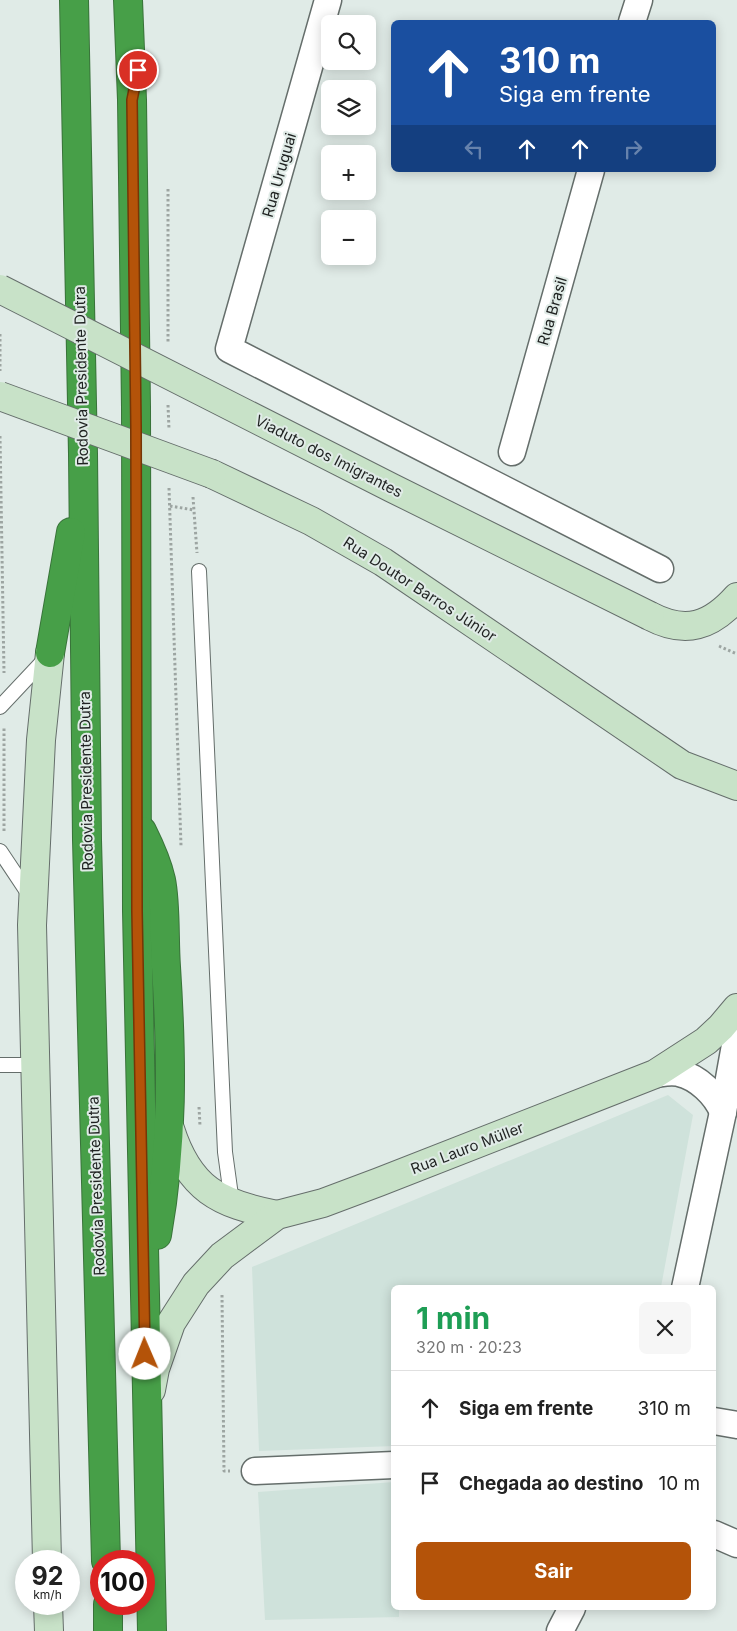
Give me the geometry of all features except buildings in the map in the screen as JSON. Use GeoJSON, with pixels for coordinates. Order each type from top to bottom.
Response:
{"type":"FeatureCollection","features":[{"type":"Feature","properties":{"kind":"highway","name":"Rodovia Presidente Dutra"},"geometry":{"type":"LineString","coordinates":[[74,0],[83,464],[87,840],[106,1550]]}},
{"type":"Feature","properties":{"kind":"highway"},"geometry":{"type":"LineString","coordinates":[[128,0],[132,100],[138,823],[137,911],[141,1062],[143,1277],[152,1631]]}},
{"type":"Feature","properties":{"kind":"highway"},"geometry":{"type":"LineString","coordinates":[[132,100],[141,54],[146,0]]}},
{"type":"Feature","properties":{"kind":"highway"},"geometry":{"type":"LineString","coordinates":[[50,654],[83,464]]}},
{"type":"Feature","properties":{"kind":"highway"},"geometry":{"type":"LineString","coordinates":[[138,823],[153,853],[161,882],[169,1016],[170,1130],[165,1181],[155,1244],[143,1277]]}},
{"type":"Feature","properties":{"kind":"highway"},"geometry":{"type":"LineString","coordinates":[[108,1615],[108,1631]]}},
{"type":"Feature","properties":{"kind":"main road","name":"Viaduto dos Imigrantes"},"geometry":{"type":"LineString","coordinates":[[0,289],[392,488],[654,618],[679,625],[702,624],[720,614],[737,597]]}},
{"type":"Feature","properties":{"kind":"main road","name":"Rua Doutor Barros Júnior"},"geometry":{"type":"LineString","coordinates":[[0,396],[212,474],[310,521],[384,562],[682,764],[737,786]]}},
{"type":"Feature","properties":{"kind":"main road"},"geometry":{"type":"LineString","coordinates":[[47,1550],[32,897],[41,740],[50,654]]}},
{"type":"Feature","properties":{"kind":"main road"},"geometry":{"type":"LineString","coordinates":[[682,764],[737,800]]}},
{"type":"Feature","properties":{"kind":"main road","name":"Rua Lauro Müller"},"geometry":{"type":"LineString","coordinates":[[147,1411],[155,1369],[171,1323],[196,1284],[222,1256],[277,1215],[322,1203],[379,1182],[655,1074],[706,1041],[737,1008]]}},
{"type":"Feature","properties":{"kind":"main road","name":"Rua Lauro Müller"},"geometry":{"type":"LineString","coordinates":[[170,1130],[178,1153],[191,1174],[210,1192],[232,1204],[277,1215]]}},
{"type":"Feature","properties":{"kind":"main road"},"geometry":{"type":"LineString","coordinates":[[48,1615],[49,1631]]}},
{"type":"Feature","properties":{"kind":"street","name":"Rua Uruguai"},"geometry":{"type":"LineString","coordinates":[[328,0],[229,349],[660,569]]}},
{"type":"Feature","properties":{"kind":"street"},"geometry":{"type":"LineString","coordinates":[[633,20],[639,0]]}},
{"type":"Feature","properties":{"kind":"street","name":"Rua Brasil"},"geometry":{"type":"LineString","coordinates":[[512,452],[590,172]]}},
{"type":"Feature","properties":{"kind":"street"},"geometry":{"type":"LineString","coordinates":[[686,1285],[727,1121],[737,1034]]}},
{"type":"Feature","properties":{"kind":"street","name":"Rua Lauro Müller"},"geometry":{"type":"LineString","coordinates":[[655,1074],[678,1073],[693,1079],[712,1094],[727,1121]]}},
{"type":"Feature","properties":{"kind":"street"},"geometry":{"type":"LineString","coordinates":[[716,1421],[737,1425]]}},
{"type":"Feature","properties":{"kind":"street"},"geometry":{"type":"LineString","coordinates":[[255,1471],[391,1465]]}},
{"type":"Feature","properties":{"kind":"street"},"geometry":{"type":"LineString","coordinates":[[716,1535],[737,1544]]}},
{"type":"Feature","properties":{"kind":"street"},"geometry":{"type":"LineString","coordinates":[[560,1631],[571,1610]]}},
{"type":"Feature","properties":{"kind":"lane"},"geometry":{"type":"LineString","coordinates":[[199,571],[225,1152],[232,1204]]}},
{"type":"Feature","properties":{"kind":"lane"},"geometry":{"type":"LineString","coordinates":[[0,707],[50,654]]}},
{"type":"Feature","properties":{"kind":"lane"},"geometry":{"type":"LineString","coordinates":[[0,851],[32,897]]}},
{"type":"Feature","properties":{"kind":"lane"},"geometry":{"type":"LineString","coordinates":[[0,1065],[35,1064]]}},
{"type":"Feature","properties":{"kind":"path"},"geometry":{"type":"LineString","coordinates":[[0,334],[0,358]]}},
{"type":"Feature","properties":{"kind":"path"},"geometry":{"type":"LineString","coordinates":[[181,856],[170,506],[194,510],[199,571]]}},
{"type":"Feature","properties":{"kind":"path"},"geometry":{"type":"LineString","coordinates":[[222,1256],[224,1471],[255,1471]]}},
{"type":"Feature","properties":{"kind":"shaded area"},"geometry":{"type":"Polygon","coordinates":[[[668,1095],[693,1115],[661,1285],[391,1285],[391,1446],[259,1451],[252,1267],[668,1095]]]}},
{"type":"Feature","properties":{"kind":"shaded area"},"geometry":{"type":"Polygon","coordinates":[[[391,1482],[391,1610],[399,1610],[399,1617],[265,1620],[258,1492],[391,1482]]]}},
{"type":"Feature","properties":{"kind":"route"},"geometry":{"type":"LineString","coordinates":[[138,70],[132,100],[136,427],[137,911],[145,1354]]}}]}
